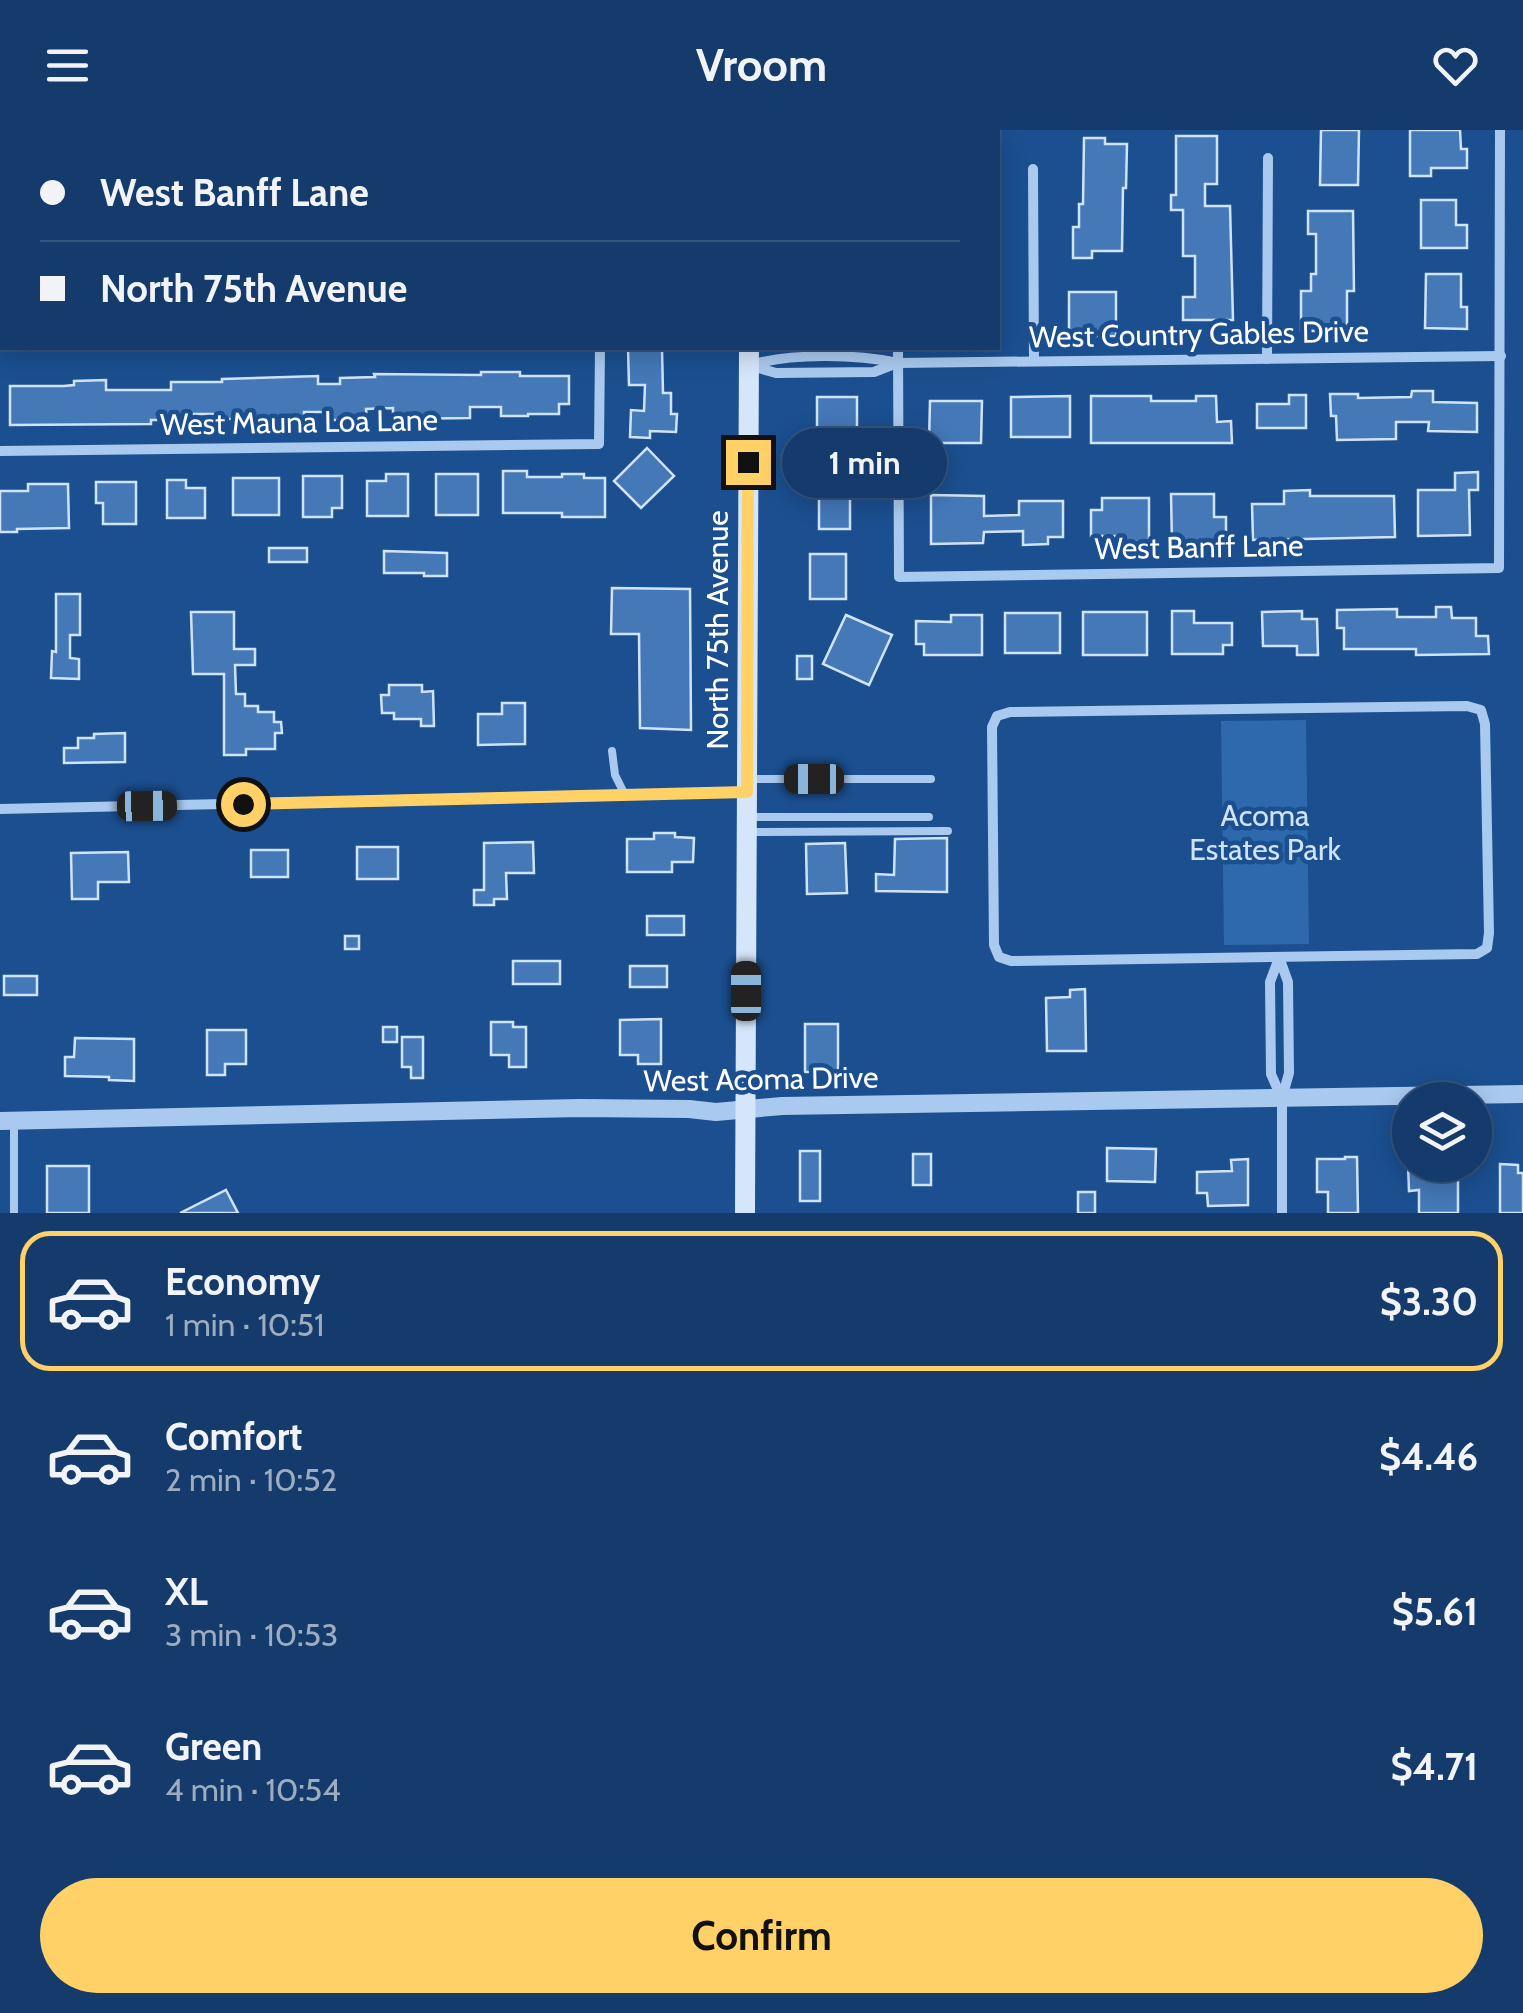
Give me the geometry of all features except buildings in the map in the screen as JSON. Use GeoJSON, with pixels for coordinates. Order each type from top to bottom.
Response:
{"type":"FeatureCollection","features":[{"type":"Feature","properties":{"kind":"main road","name":"North 75th Avenue"},"geometry":{"type":"LineString","coordinates":[[745,1213],[749,356]]}},
{"type":"Feature","properties":{"kind":"street"},"geometry":{"type":"LineString","coordinates":[[1500,130],[1501,356]]}},
{"type":"Feature","properties":{"kind":"street"},"geometry":{"type":"LineString","coordinates":[[1267,359],[1268,158]]}},
{"type":"Feature","properties":{"kind":"street"},"geometry":{"type":"LineString","coordinates":[[1032,169],[1034,362]]}},
{"type":"Feature","properties":{"kind":"street","name":"West Mauna Loa Lane"},"geometry":{"type":"LineString","coordinates":[[0,450],[599,444],[600,350]]}},
{"type":"Feature","properties":{"kind":"street"},"geometry":{"type":"LineString","coordinates":[[898,350],[898,363]]}},
{"type":"Feature","properties":{"kind":"street","name":"West Country Gables Drive"},"geometry":{"type":"LineString","coordinates":[[749,356],[872,357],[898,363],[1501,356]]}},
{"type":"Feature","properties":{"kind":"street","name":"West Banff Lane"},"geometry":{"type":"LineString","coordinates":[[898,363],[899,577],[1499,568],[1501,356]]}},
{"type":"Feature","properties":{"kind":"street"},"geometry":{"type":"LineString","coordinates":[[1467,706],[1480,710],[1485,724],[1488,948],[1476,954],[1279,958],[999,958],[994,944],[993,905],[992,728],[996,716],[1010,712],[1467,706]]}},
{"type":"Feature","properties":{"kind":"street"},"geometry":{"type":"LineString","coordinates":[[0,809],[624,795],[747,786]]}},
{"type":"Feature","properties":{"kind":"street"},"geometry":{"type":"LineString","coordinates":[[1279,958],[1288,982],[1290,1073],[1282,1098],[1282,1213]]}},
{"type":"Feature","properties":{"kind":"street"},"geometry":{"type":"LineString","coordinates":[[1279,958],[1270,982],[1270,1040],[1271,1074],[1282,1098]]}},
{"type":"Feature","properties":{"kind":"street"},"geometry":{"type":"LineString","coordinates":[[1270,1040],[1289,1040]]}},
{"type":"Feature","properties":{"kind":"street","name":"West Acoma Drive"},"geometry":{"type":"LineString","coordinates":[[7,1121],[580,1108],[716,1112],[782,1106],[1523,1094]]}},
{"type":"Feature","properties":{"kind":"lane"},"geometry":{"type":"LineString","coordinates":[[612,751],[614,775],[624,795]]}},
{"type":"Feature","properties":{"kind":"lane"},"geometry":{"type":"LineString","coordinates":[[747,786],[931,779]]}},
{"type":"Feature","properties":{"kind":"lane"},"geometry":{"type":"LineString","coordinates":[[746,824],[929,817]]}},
{"type":"Feature","properties":{"kind":"lane"},"geometry":{"type":"LineString","coordinates":[[746,824],[948,830]]}},
{"type":"Feature","properties":{"kind":"lane"},"geometry":{"type":"LineString","coordinates":[[7,1121],[14,1213]]}},
{"type":"Feature","properties":{"kind":"green space","name":"Acoma Estates Park"},"geometry":{"type":"Polygon","coordinates":[[[1306,720],[1309,944],[1224,945],[1221,721],[1306,720]]]}},
{"type":"Feature","properties":{"kind":"route"},"geometry":{"type":"LineString","coordinates":[[243,804],[747,792],[748,462]]}}]}
